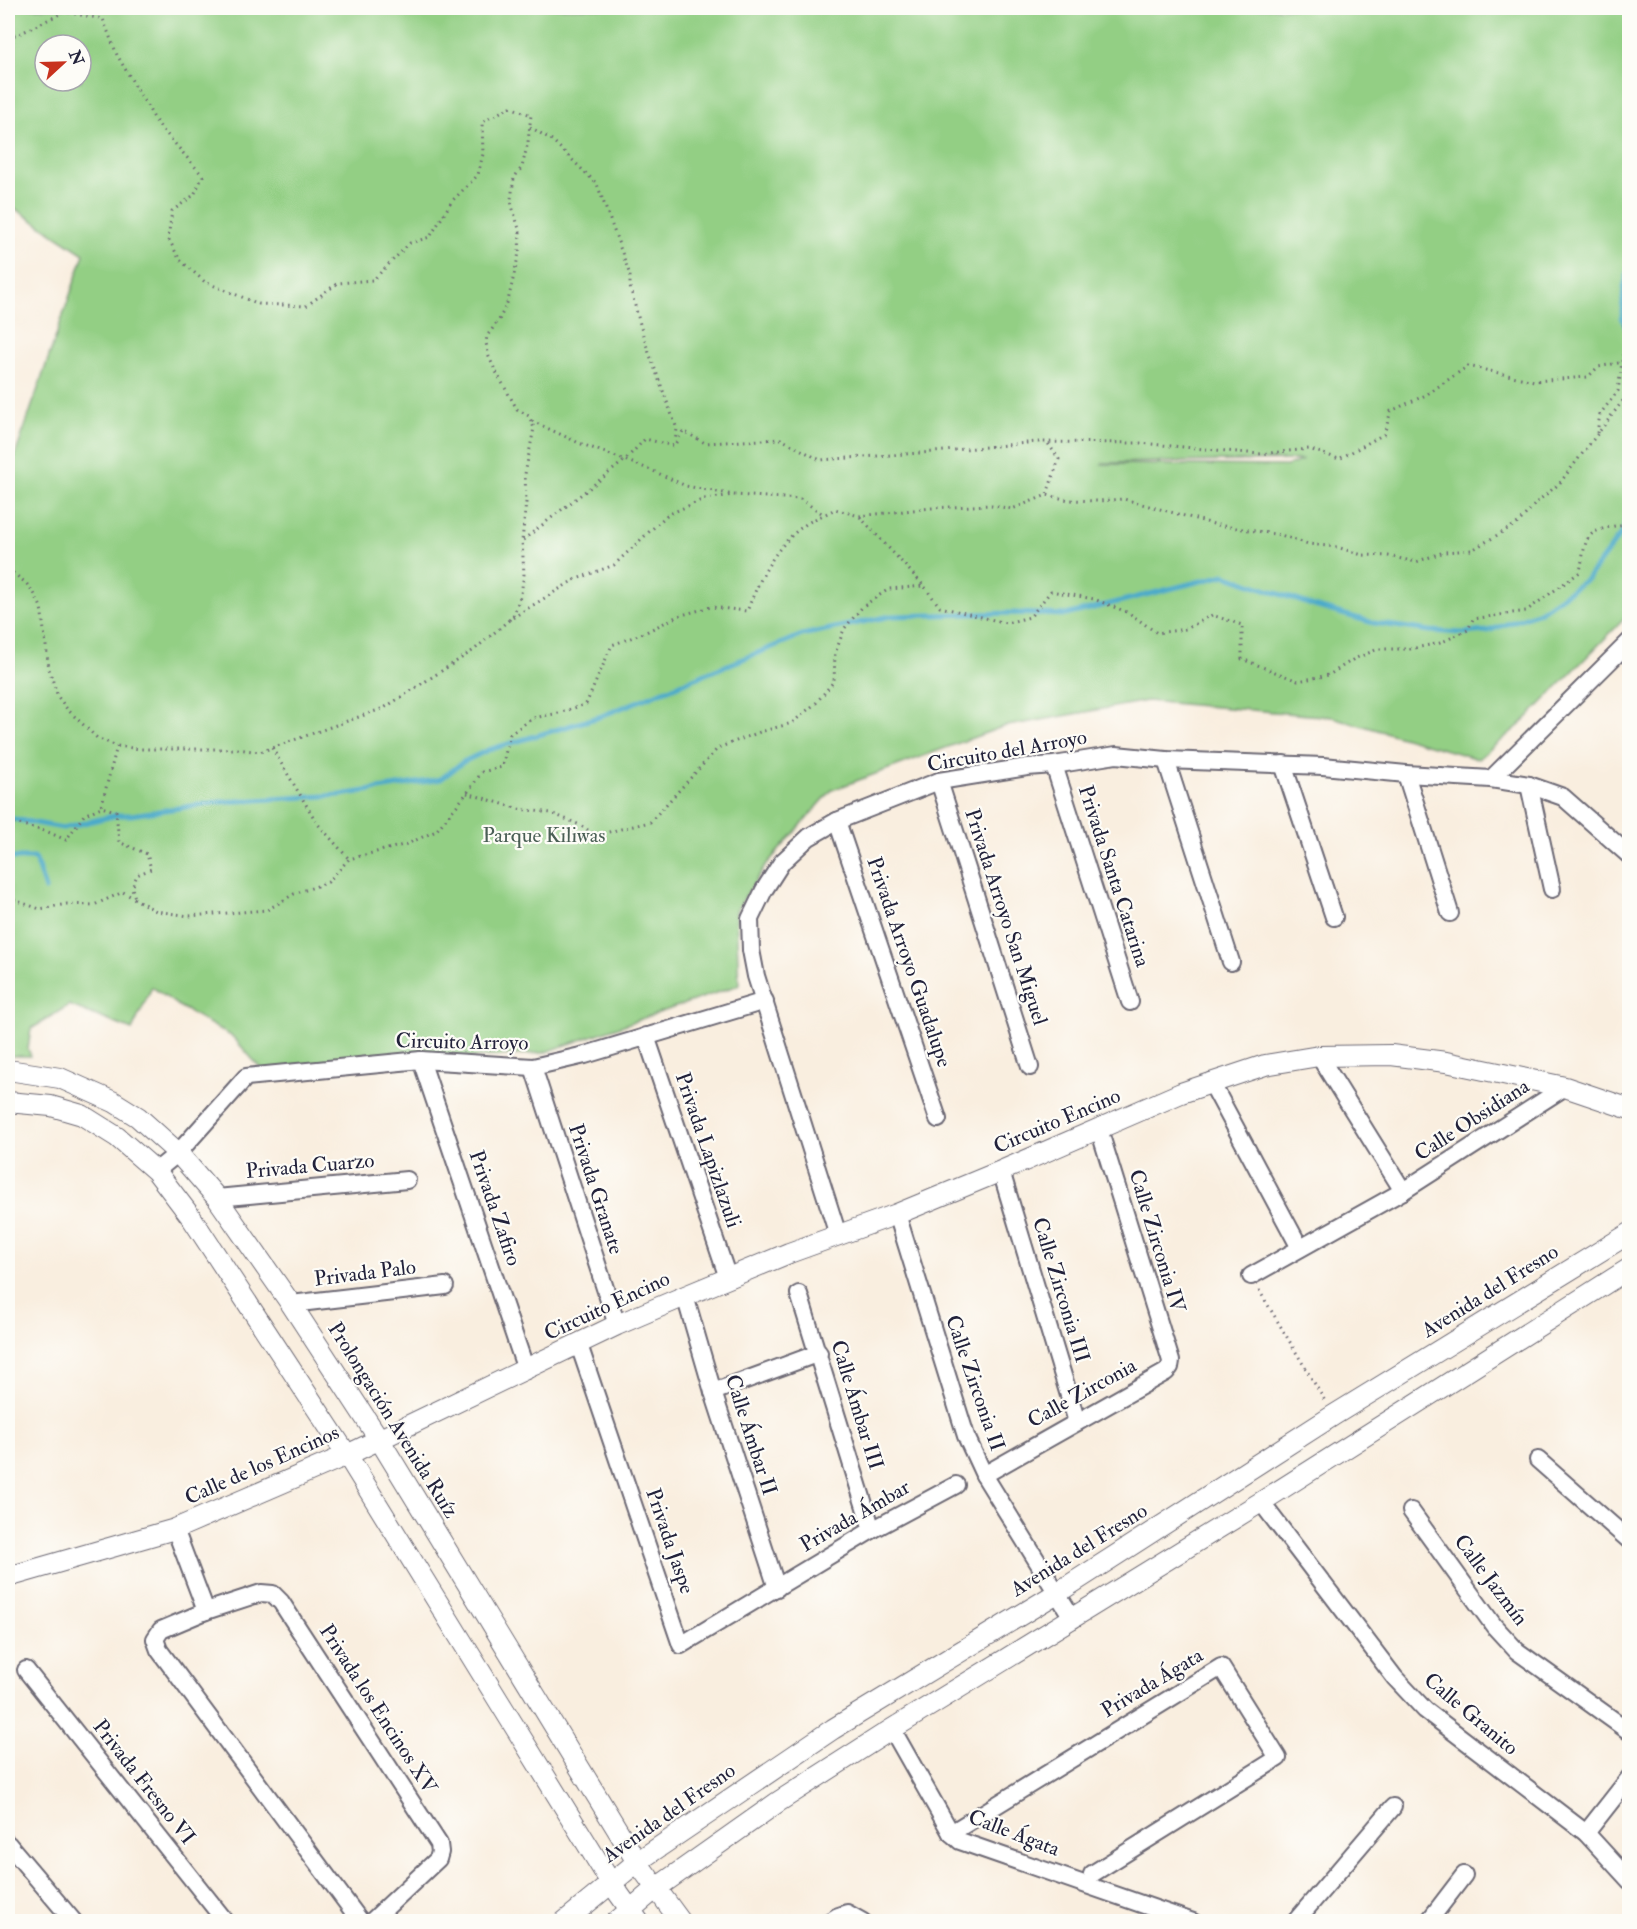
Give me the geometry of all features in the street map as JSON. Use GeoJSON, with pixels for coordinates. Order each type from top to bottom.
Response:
{"type":"FeatureCollection","features":[{"type":"Feature","properties":{"kind":"street"},"geometry":{"type":"LineString","coordinates":[[1491,779],[1629,641]]}},
{"type":"Feature","properties":{"kind":"street","name":"Circuito del Arroyo"},"geometry":{"type":"LineString","coordinates":[[838,1235],[756,976],[751,950],[750,919],[764,890],[782,862],[809,837],[837,820],[939,781],[1027,766],[1054,765],[1116,755],[1491,779],[1529,785],[1563,797],[1629,856]]}},
{"type":"Feature","properties":{"kind":"street"},"geometry":{"type":"LineString","coordinates":[[1166,760],[1232,962]]}},
{"type":"Feature","properties":{"kind":"street"},"geometry":{"type":"LineString","coordinates":[[1283,764],[1334,917]]}},
{"type":"Feature","properties":{"kind":"street","name":"Privada Santa Catarina"},"geometry":{"type":"LineString","coordinates":[[1054,765],[1130,1002]]}},
{"type":"Feature","properties":{"kind":"street"},"geometry":{"type":"LineString","coordinates":[[1406,774],[1450,913]]}},
{"type":"Feature","properties":{"kind":"street","name":"Privada Arroyo San Miguel"},"geometry":{"type":"LineString","coordinates":[[939,781],[1030,1067]]}},
{"type":"Feature","properties":{"kind":"street"},"geometry":{"type":"LineString","coordinates":[[1529,785],[1552,889]]}},
{"type":"Feature","properties":{"kind":"street","name":"Privada Arroyo Guadalupe"},"geometry":{"type":"LineString","coordinates":[[837,820],[938,1119]]}},
{"type":"Feature","properties":{"kind":"street","name":"Circuito Arroyo"},"geometry":{"type":"LineString","coordinates":[[156,1171],[178,1153],[246,1077],[421,1060],[533,1067],[585,1055],[765,1001]]}},
{"type":"Feature","properties":{"kind":"street","name":"Privada Lapizlazuli"},"geometry":{"type":"LineString","coordinates":[[646,1036],[728,1278]]}},
{"type":"Feature","properties":{"kind":"street","name":"Circuito Encino"},"geometry":{"type":"LineString","coordinates":[[526,1370],[617,1325],[728,1278],[1001,1172],[1181,1093],[1265,1065],[1319,1056],[1390,1055],[1446,1062],[1565,1087],[1629,1109]]}},
{"type":"Feature","properties":{"kind":"street","name":"Calle Obsidiana"},"geometry":{"type":"LineString","coordinates":[[1319,1056],[1403,1191]]}},
{"type":"Feature","properties":{"kind":"street","name":"Privada Zafiro"},"geometry":{"type":"LineString","coordinates":[[421,1060],[526,1370]]}},
{"type":"Feature","properties":{"kind":"street","name":"Privada Granate"},"geometry":{"type":"LineString","coordinates":[[533,1067],[617,1325]]}},
{"type":"Feature","properties":{"kind":"street","name":"Prolongación Avenida Ruíz"},"geometry":{"type":"LineString","coordinates":[[8,1070],[60,1078],[89,1090],[138,1117],[178,1153],[217,1198],[291,1304],[379,1439],[637,1862],[654,1889],[681,1922]]}},
{"type":"Feature","properties":{"kind":"street"},"geometry":{"type":"LineString","coordinates":[[1210,1082],[1299,1248]]}},
{"type":"Feature","properties":{"kind":"street","name":"Calle Obsidiana"},"geometry":{"type":"LineString","coordinates":[[1251,1276],[1403,1191],[1565,1087]]}},
{"type":"Feature","properties":{"kind":"street"},"geometry":{"type":"LineString","coordinates":[[8,1102],[51,1106],[82,1115],[117,1137],[156,1171],[191,1217],[346,1455],[611,1883],[628,1917],[654,1889],[778,1802],[892,1729],[1261,1502],[1629,1268]]}},
{"type":"Feature","properties":{"kind":"street","name":"Calle Zirconia IV"},"geometry":{"type":"LineString","coordinates":[[1099,1129],[1171,1361],[1170,1367]]}},
{"type":"Feature","properties":{"kind":"street","name":"Calle Zirconia III"},"geometry":{"type":"LineString","coordinates":[[1001,1172],[1077,1422]]}},
{"type":"Feature","properties":{"kind":"street","name":"Privada Cuarzo"},"geometry":{"type":"LineString","coordinates":[[217,1198],[407,1180]]}},
{"type":"Feature","properties":{"kind":"street","name":"Calle Zirconia II"},"geometry":{"type":"LineString","coordinates":[[897,1214],[966,1437],[984,1475],[1072,1618]]}},
{"type":"Feature","properties":{"kind":"street","name":"Avenida del Fresno"},"geometry":{"type":"LineString","coordinates":[[564,1922],[637,1862],[833,1729],[1057,1593],[1334,1415],[1629,1233]]}},
{"type":"Feature","properties":{"kind":"street","name":"Privada Palo"},"geometry":{"type":"LineString","coordinates":[[291,1304],[445,1286]]}},
{"type":"Feature","properties":{"kind":"street","name":"Calle Ámbar III"},"geometry":{"type":"LineString","coordinates":[[799,1294],[872,1530]]}},
{"type":"Feature","properties":{"kind":"street","name":"Calle Ámbar II"},"geometry":{"type":"LineString","coordinates":[[685,1296],[713,1392],[777,1588]]}},
{"type":"Feature","properties":{"kind":"street","name":"Privada Jaspe"},"geometry":{"type":"LineString","coordinates":[[579,1345],[681,1645],[777,1588]]}},
{"type":"Feature","properties":{"kind":"street"},"geometry":{"type":"LineString","coordinates":[[713,1392],[819,1353]]}},
{"type":"Feature","properties":{"kind":"street","name":"Calle Zirconia"},"geometry":{"type":"LineString","coordinates":[[984,1475],[1166,1372],[1170,1367]]}},
{"type":"Feature","properties":{"kind":"street","name":"Calle de los Encinos"},"geometry":{"type":"LineString","coordinates":[[8,1577],[175,1529],[346,1455],[526,1370]]}},
{"type":"Feature","properties":{"kind":"street"},"geometry":{"type":"LineString","coordinates":[[1538,1460],[1629,1540]]}},
{"type":"Feature","properties":{"kind":"street","name":"Privada Ámbar"},"geometry":{"type":"LineString","coordinates":[[777,1588],[872,1530],[956,1485]]}},
{"type":"Feature","properties":{"kind":"street","name":"Calle Granito"},"geometry":{"type":"LineString","coordinates":[[1261,1502],[1395,1678],[1425,1710],[1586,1833],[1629,1881]]}},
{"type":"Feature","properties":{"kind":"street","name":"Calle Jazmín"},"geometry":{"type":"LineString","coordinates":[[1411,1511],[1494,1626],[1517,1651],[1629,1732]]}},
{"type":"Feature","properties":{"kind":"street"},"geometry":{"type":"LineString","coordinates":[[175,1529],[206,1611],[161,1630],[155,1639],[159,1650],[361,1922]]}},
{"type":"Feature","properties":{"kind":"street","name":"Privada los Encinos XV"},"geometry":{"type":"LineString","coordinates":[[206,1611],[261,1593],[273,1594],[281,1602],[439,1844],[438,1859],[371,1922]]}},
{"type":"Feature","properties":{"kind":"street","name":"Privada Ágata"},"geometry":{"type":"LineString","coordinates":[[951,1833],[1221,1667],[1278,1758],[1092,1874]]}},
{"type":"Feature","properties":{"kind":"street","name":"Privada Fresno VI"},"geometry":{"type":"LineString","coordinates":[[26,1670],[226,1922]]}},
{"type":"Feature","properties":{"kind":"street","name":"Calle Ágata"},"geometry":{"type":"LineString","coordinates":[[892,1729],[951,1833],[960,1840],[1193,1922]]}},
{"type":"Feature","properties":{"kind":"street"},"geometry":{"type":"LineString","coordinates":[[1586,1833],[1629,1777]]}},
{"type":"Feature","properties":{"kind":"street"},"geometry":{"type":"LineString","coordinates":[[1294,1922],[1393,1807]]}},
{"type":"Feature","properties":{"kind":"street"},"geometry":{"type":"LineString","coordinates":[[8,1844],[74,1922]]}},
{"type":"Feature","properties":{"kind":"street"},"geometry":{"type":"LineString","coordinates":[[1428,1922],[1464,1875]]}},
{"type":"Feature","properties":{"kind":"street"},"geometry":{"type":"LineString","coordinates":[[829,1922],[847,1913],[863,1922]]}},
{"type":"Feature","properties":{"kind":"path"},"geometry":{"type":"LineString","coordinates":[[8,36],[17,35],[64,12],[103,19],[117,55],[158,123],[203,176],[194,195],[172,211],[168,238],[180,260],[205,282],[259,304],[306,306],[338,283],[373,280],[410,243],[430,237],[452,201],[477,175],[483,154],[482,123],[510,107],[531,115],[528,142],[522,167],[514,178],[512,199],[520,232],[519,253],[508,301],[499,320],[487,336],[486,343],[489,357],[517,409],[529,416],[534,428],[525,474],[526,502],[522,541],[524,574],[521,594],[514,614],[509,620]]}},
{"type":"Feature","properties":{"kind":"path"},"geometry":{"type":"LineString","coordinates":[[530,127],[552,140],[597,184],[630,275],[630,287],[644,339],[677,429],[674,446]]}},
{"type":"Feature","properties":{"kind":"path"},"geometry":{"type":"LineString","coordinates":[[1597,435],[1600,414],[1618,391],[1625,340],[1624,325],[1629,313]]}},
{"type":"Feature","properties":{"kind":"path"},"geometry":{"type":"LineString","coordinates":[[674,446],[683,431],[705,443],[781,439],[820,460],[1047,442],[1140,442],[1258,454],[1309,449],[1339,459],[1384,434],[1391,411],[1426,395],[1468,366],[1534,381],[1588,377],[1598,367],[1623,362]]}},
{"type":"Feature","properties":{"kind":"path"},"geometry":{"type":"LineString","coordinates":[[8,900],[40,909],[67,904],[94,905],[123,892],[156,911],[189,916],[267,910],[294,894],[328,882],[349,860],[406,844],[436,831],[482,772],[502,768],[510,734],[533,718],[559,713],[586,704],[612,645],[678,616],[711,607],[747,611],[764,571],[779,550],[803,526],[836,509],[860,516],[931,508],[991,505],[1012,509],[1047,495],[1069,500],[1124,499],[1217,525],[1281,535],[1308,544],[1337,547],[1362,555],[1388,556],[1416,562],[1444,552],[1472,550],[1518,523],[1538,501],[1559,484],[1629,395]]}},
{"type":"Feature","properties":{"kind":"path"},"geometry":{"type":"LineString","coordinates":[[532,421],[686,486],[734,495],[800,499],[824,515]]}},
{"type":"Feature","properties":{"kind":"path"},"geometry":{"type":"LineString","coordinates":[[522,541],[624,461],[645,439],[674,446]]}},
{"type":"Feature","properties":{"kind":"path"},"geometry":{"type":"LineString","coordinates":[[1047,442],[1059,459],[1047,495]]}},
{"type":"Feature","properties":{"kind":"path"},"geometry":{"type":"LineString","coordinates":[[8,569],[30,588],[41,607],[49,669],[58,697],[67,710],[97,738],[117,746],[140,749],[237,749],[260,752],[384,708],[474,650],[509,620],[574,580],[614,565],[667,515],[704,499],[734,495]]}},
{"type":"Feature","properties":{"kind":"path"},"geometry":{"type":"LineString","coordinates":[[860,516],[924,586],[939,607],[976,618],[1006,623],[1030,617],[1051,591],[1094,599],[1129,613],[1157,633],[1186,629],[1212,615],[1242,625],[1242,659],[1298,681],[1329,675],[1354,659],[1378,649],[1410,649],[1440,643],[1468,630],[1473,620],[1526,611],[1580,572],[1585,541],[1597,529],[1625,524],[1629,497]]}},
{"type":"Feature","properties":{"kind":"path"},"geometry":{"type":"LineString","coordinates":[[467,793],[519,809],[551,813],[580,825],[596,835],[650,822],[718,748],[792,723],[816,703],[834,681],[835,654],[844,629],[863,606],[889,588],[924,586]]}},
{"type":"Feature","properties":{"kind":"path"},"geometry":{"type":"LineString","coordinates":[[101,807],[117,746]]}},
{"type":"Feature","properties":{"kind":"path"},"geometry":{"type":"LineString","coordinates":[[272,748],[317,823],[349,860]]}},
{"type":"Feature","properties":{"kind":"path"},"geometry":{"type":"LineString","coordinates":[[8,821],[48,832],[66,840],[84,815],[101,807],[116,811],[119,842],[147,854],[151,869],[137,875],[132,888],[135,900]]}},
{"type":"Feature","properties":{"kind":"path"},"geometry":{"type":"LineString","coordinates":[[1251,1276],[1334,1415]]}},
{"type":"Feature","properties":{"kind":"green space","name":"Parque Kiliwas"},"geometry":{"type":"Polygon","coordinates":[[[8,8],[1629,8],[1629,614],[1520,725],[1478,759],[1332,717],[1147,701],[1002,727],[832,790],[766,865],[736,911],[739,985],[543,1053],[262,1070],[233,1037],[177,1005],[152,987],[132,1030],[69,1005],[31,1029],[28,1049],[31,1056],[8,1056],[8,476],[84,254],[8,204],[8,8]],[[1303,460],[1102,464],[1287,466],[1303,460]]]}},
{"type":"Feature","properties":{"kind":"waterway"},"geometry":{"type":"LineString","coordinates":[[1630,264],[1624,288],[1622,318],[1630,336]]}},
{"type":"Feature","properties":{"kind":"waterway"},"geometry":{"type":"LineString","coordinates":[[8,818],[63,828],[117,815],[219,802],[341,795],[441,779],[463,762],[488,750],[599,717],[802,635],[891,616],[1012,613],[1066,615],[1225,575],[1314,606],[1374,623],[1430,631],[1462,633],[1488,631],[1539,612],[1587,579],[1624,530],[1630,497]]}},
{"type":"Feature","properties":{"kind":"waterway"},"geometry":{"type":"LineString","coordinates":[[8,858],[35,858],[45,889]]}}]}
